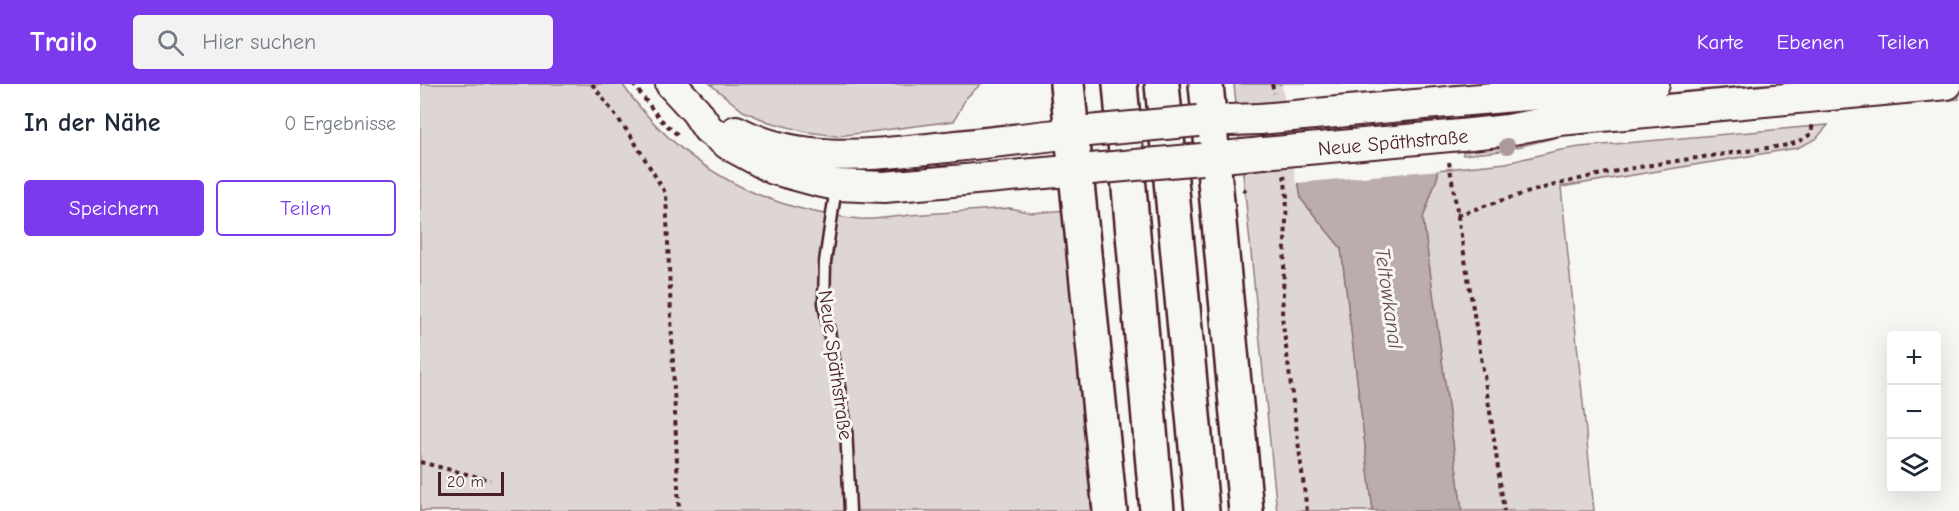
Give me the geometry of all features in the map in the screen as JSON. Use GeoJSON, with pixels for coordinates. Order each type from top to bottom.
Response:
{"type":"FeatureCollection","features":[{"type":"Feature","properties":{"kind":"highway"},"geometry":{"type":"LineString","coordinates":[[1067,84],[1080,132],[1084,170],[1110,511]]}},
{"type":"Feature","properties":{"kind":"highway"},"geometry":{"type":"LineString","coordinates":[[1119,84],[1157,511]]}},
{"type":"Feature","properties":{"kind":"highway"},"geometry":{"type":"LineString","coordinates":[[1162,84],[1202,511]]}},
{"type":"Feature","properties":{"kind":"highway"},"geometry":{"type":"LineString","coordinates":[[1206,84],[1203,121],[1246,511]]}},
{"type":"Feature","properties":{"kind":"main road","name":"Neue Späthstraße"},"geometry":{"type":"LineString","coordinates":[[671,84],[696,111],[708,129],[747,156],[790,174],[839,170],[910,151],[1203,121],[1267,107],[1458,101],[1654,84]]}},
{"type":"Feature","properties":{"kind":"main road","name":"Neue Späthstraße"},"geometry":{"type":"LineString","coordinates":[[839,170],[884,187],[1461,135],[1508,130],[1559,120],[1947,84]]}},
{"type":"Feature","properties":{"kind":"lane","name":"Neue Späthstraße"},"geometry":{"type":"LineString","coordinates":[[839,170],[825,262],[824,303],[846,427],[850,511]]}},
{"type":"Feature","properties":{"kind":"path"},"geometry":{"type":"LineString","coordinates":[[592,84],[631,136],[666,194],[679,511]]}},
{"type":"Feature","properties":{"kind":"path"},"geometry":{"type":"LineString","coordinates":[[1267,107],[1272,84]]}},
{"type":"Feature","properties":{"kind":"path"},"geometry":{"type":"LineString","coordinates":[[1457,215],[1519,194],[1569,181],[1788,145],[1811,134],[1812,116]]}},
{"type":"Feature","properties":{"kind":"path"},"geometry":{"type":"LineString","coordinates":[[1284,175],[1287,197],[1282,316],[1307,511]]}},
{"type":"Feature","properties":{"kind":"path"},"geometry":{"type":"LineString","coordinates":[[1450,177],[1491,418],[1504,511]]}},
{"type":"Feature","properties":{"kind":"path"},"geometry":{"type":"LineString","coordinates":[[420,462],[490,480]]}},
{"type":"Feature","properties":{"kind":"shaded area"},"geometry":{"type":"Polygon","coordinates":[[[420,84],[622,84],[669,138],[696,160],[756,194],[789,206],[824,214],[866,219],[1010,208],[1032,213],[1066,210],[1092,511],[420,511],[420,84]]]}},
{"type":"Feature","properties":{"kind":"shaded area"},"geometry":{"type":"Polygon","coordinates":[[[710,84],[981,84],[966,98],[954,121],[838,136],[807,132],[769,122],[743,111],[710,84]]]}},
{"type":"Feature","properties":{"kind":"shaded area"},"geometry":{"type":"Polygon","coordinates":[[[1234,84],[1285,84],[1301,199],[1341,248],[1373,511],[1277,511],[1234,84]]]}},
{"type":"Feature","properties":{"kind":"shaded area"},"geometry":{"type":"Polygon","coordinates":[[[1763,84],[1840,84],[1460,126],[1459,116],[1555,104],[1763,84]]]}},
{"type":"Feature","properties":{"kind":"shaded area"},"geometry":{"type":"Polygon","coordinates":[[[1959,93],[1959,99],[1566,135],[1501,151],[1463,155],[1462,146],[1572,129],[1959,93]]]}},
{"type":"Feature","properties":{"kind":"shaded area"},"geometry":{"type":"Polygon","coordinates":[[[1828,125],[1816,139],[1797,148],[1561,187],[1594,511],[1462,511],[1423,218],[1438,175],[1437,170],[1506,163],[1580,147],[1828,125]]]}},
{"type":"Feature","properties":{"kind":"water","name":"Teltowkanal"},"geometry":{"type":"Polygon","coordinates":[[[1285,84],[1425,84],[1438,175],[1423,218],[1462,511],[1373,511],[1341,248],[1301,199],[1285,84]]]}},
{"type":"Feature","properties":{"kind":"pier"},"geometry":{"type":"Polygon","coordinates":[[[1282,84],[1428,84],[1440,170],[1296,183],[1282,84]]]}}]}
